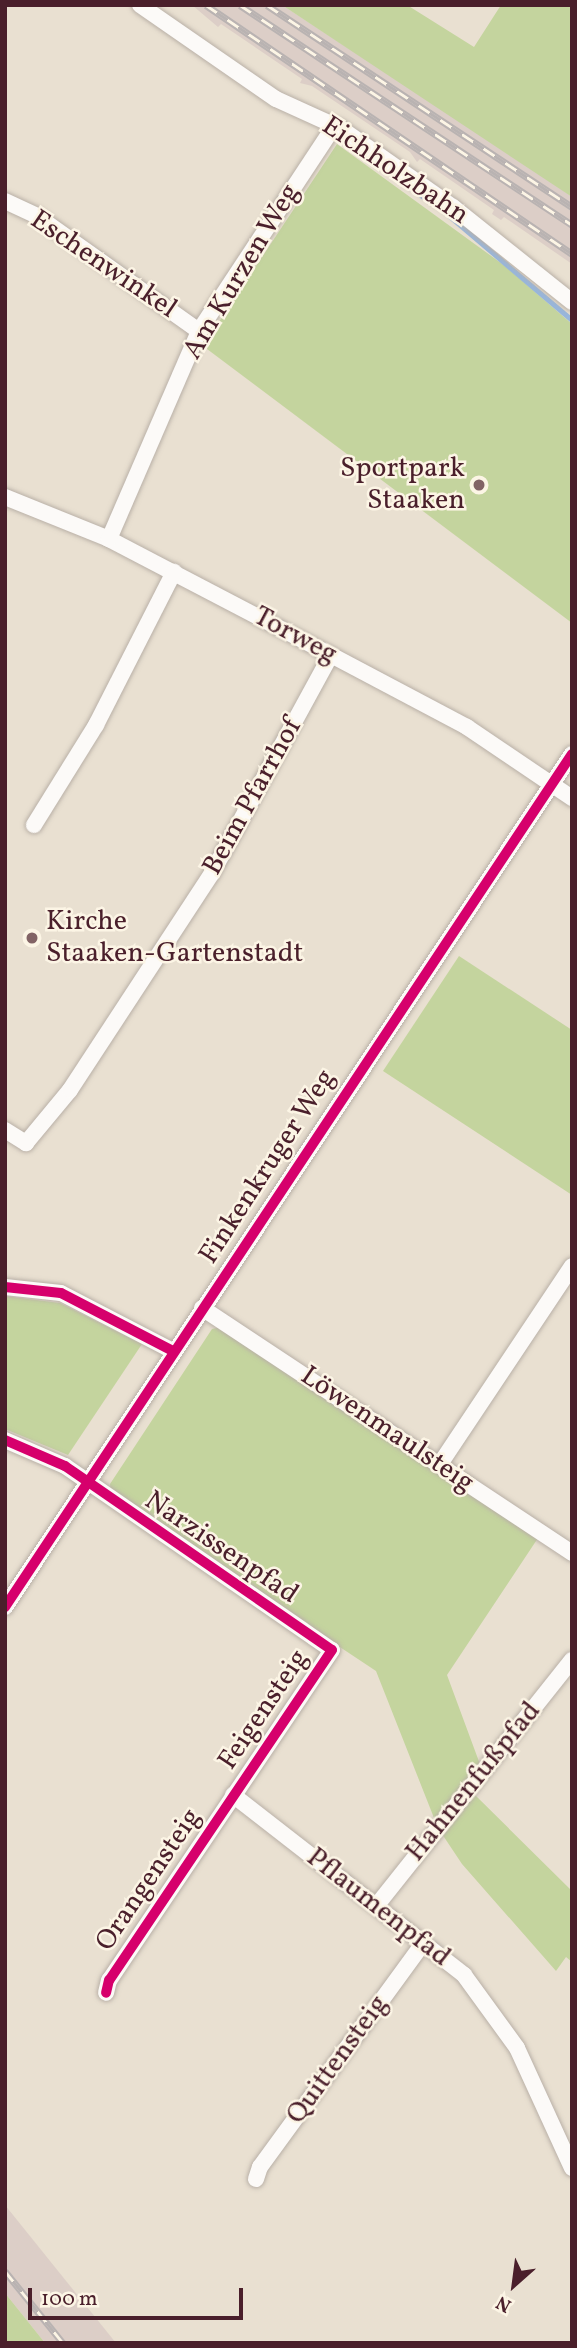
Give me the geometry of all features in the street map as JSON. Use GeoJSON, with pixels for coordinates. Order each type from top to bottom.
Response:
{"type":"FeatureCollection","features":[{"type":"Feature","properties":{"kind":"street","name":"Eichholzbahn"},"geometry":{"type":"LineString","coordinates":[[140,5],[276,99],[334,126],[453,207],[572,302]]}},
{"type":"Feature","properties":{"kind":"street","name":"Am Kurzen Weg"},"geometry":{"type":"LineString","coordinates":[[109,539],[199,331],[334,126]]}},
{"type":"Feature","properties":{"kind":"street","name":"Eschenwinkel"},"geometry":{"type":"LineString","coordinates":[[5,201],[37,216],[199,331]]}},
{"type":"Feature","properties":{"kind":"street","name":"Torweg"},"geometry":{"type":"LineString","coordinates":[[5,497],[109,539],[331,654],[467,727],[572,798]]}},
{"type":"Feature","properties":{"kind":"street"},"geometry":{"type":"LineString","coordinates":[[34,825],[96,725],[174,572]]}},
{"type":"Feature","properties":{"kind":"street","name":"Beim Pfarrhof"},"geometry":{"type":"LineString","coordinates":[[5,1130],[26,1143],[70,1090],[212,873],[331,654]]}},
{"type":"Feature","properties":{"kind":"street","name":"Finkenkruger Weg"},"geometry":{"type":"LineString","coordinates":[[5,1607],[550,783],[572,754]]}},
{"type":"Feature","properties":{"kind":"street"},"geometry":{"type":"LineString","coordinates":[[440,1464],[572,1266]]}},
{"type":"Feature","properties":{"kind":"street"},"geometry":{"type":"LineString","coordinates":[[5,1287],[61,1293],[173,1351]]}},
{"type":"Feature","properties":{"kind":"street","name":"Löwenmaulsteig"},"geometry":{"type":"LineString","coordinates":[[202,1308],[572,1553]]}},
{"type":"Feature","properties":{"kind":"street","name":"Narzissenpfad"},"geometry":{"type":"LineString","coordinates":[[5,1440],[38,1451],[87,1482],[332,1650]]}},
{"type":"Feature","properties":{"kind":"street","name":"Feigensteig"},"geometry":{"type":"LineString","coordinates":[[233,1795],[332,1650]]}},
{"type":"Feature","properties":{"kind":"street","name":"Hahnenfußpfad"},"geometry":{"type":"LineString","coordinates":[[377,1905],[572,1660]]}},
{"type":"Feature","properties":{"kind":"street","name":"Pflaumenpfad"},"geometry":{"type":"LineString","coordinates":[[233,1795],[464,1975],[509,2036],[534,2079],[572,2168]]}},
{"type":"Feature","properties":{"kind":"street","name":"Orangensteig"},"geometry":{"type":"LineString","coordinates":[[106,1993],[109,1980],[233,1795]]}},
{"type":"Feature","properties":{"kind":"street","name":"Quittensteig"},"geometry":{"type":"LineString","coordinates":[[256,2179],[260,2167],[424,1942]]}},
{"type":"Feature","properties":{"kind":"shaded area"},"geometry":{"type":"Polygon","coordinates":[[[192,5],[282,5],[535,170],[572,197],[572,264],[504,217],[501,220],[492,214],[494,210],[420,159],[417,162],[410,152],[312,86],[300,83],[302,79],[221,24],[218,27],[192,5]]]}},
{"type":"Feature","properties":{"kind":"shaded area"},"geometry":{"type":"Polygon","coordinates":[[[5,2205],[116,2343],[45,2343],[5,2293],[5,2205]]]}},
{"type":"Feature","properties":{"kind":"green space"},"geometry":{"type":"Polygon","coordinates":[[[282,5],[407,5],[474,47],[501,5],[572,5],[572,197],[282,5]]]}},
{"type":"Feature","properties":{"kind":"green space","name":"Sportpark Staaken"},"geometry":{"type":"Polygon","coordinates":[[[337,144],[505,266],[572,324],[572,623],[203,346],[337,144]]]}},
{"type":"Feature","properties":{"kind":"green space"},"geometry":{"type":"Polygon","coordinates":[[[459,956],[572,1030],[572,1195],[383,1071],[459,956]]]}},
{"type":"Feature","properties":{"kind":"green space"},"geometry":{"type":"Polygon","coordinates":[[[5,1296],[60,1303],[142,1344],[68,1455],[5,1429],[5,1296]]]}},
{"type":"Feature","properties":{"kind":"green space"},"geometry":{"type":"Polygon","coordinates":[[[221,1327],[538,1538],[447,1675],[481,1767],[436,1823],[376,1671],[111,1495],[110,1484],[212,1329],[221,1327]]]}},
{"type":"Feature","properties":{"kind":"green space"},"geometry":{"type":"Polygon","coordinates":[[[472,1792],[572,1891],[572,1962],[566,1957],[556,1971],[462,1864],[440,1831],[472,1792]]]}},
{"type":"Feature","properties":{"kind":"green space"},"geometry":{"type":"Polygon","coordinates":[[[5,2293],[45,2343],[5,2343],[5,2293]]]}},
{"type":"Feature","properties":{"kind":"waterway"},"geometry":{"type":"LineString","coordinates":[[338,136],[436,206]]}},
{"type":"Feature","properties":{"kind":"waterway"},"geometry":{"type":"LineString","coordinates":[[446,213],[572,320]]}},
{"type":"Feature","properties":{"kind":"railway"},"geometry":{"type":"LineString","coordinates":[[206,5],[572,254]]}},
{"type":"Feature","properties":{"kind":"railway"},"geometry":{"type":"LineString","coordinates":[[240,5],[572,225]]}},
{"type":"Feature","properties":{"kind":"railway"},"geometry":{"type":"LineString","coordinates":[[267,5],[572,207]]}},
{"type":"Feature","properties":{"kind":"railway"},"geometry":{"type":"LineString","coordinates":[[5,2271],[63,2343]]}},
{"type":"Feature","properties":{"kind":"cycle path"},"geometry":{"type":"LineString","coordinates":[[5,1607],[572,754]]}},
{"type":"Feature","properties":{"kind":"cycle path"},"geometry":{"type":"LineString","coordinates":[[5,1287],[61,1293],[173,1351]]}},
{"type":"Feature","properties":{"kind":"cycle path"},"geometry":{"type":"LineString","coordinates":[[5,1440],[65,1466],[332,1650],[109,1980],[106,1993]]}},
{"type":"Feature","properties":{"kind":"place","name":"Sportpark Staaken"},"geometry":{"type":"Point","coordinates":[479,485]}},
{"type":"Feature","properties":{"kind":"place","name":"Kirche Staaken-Gartenstadt"},"geometry":{"type":"Point","coordinates":[32,938]}}]}
